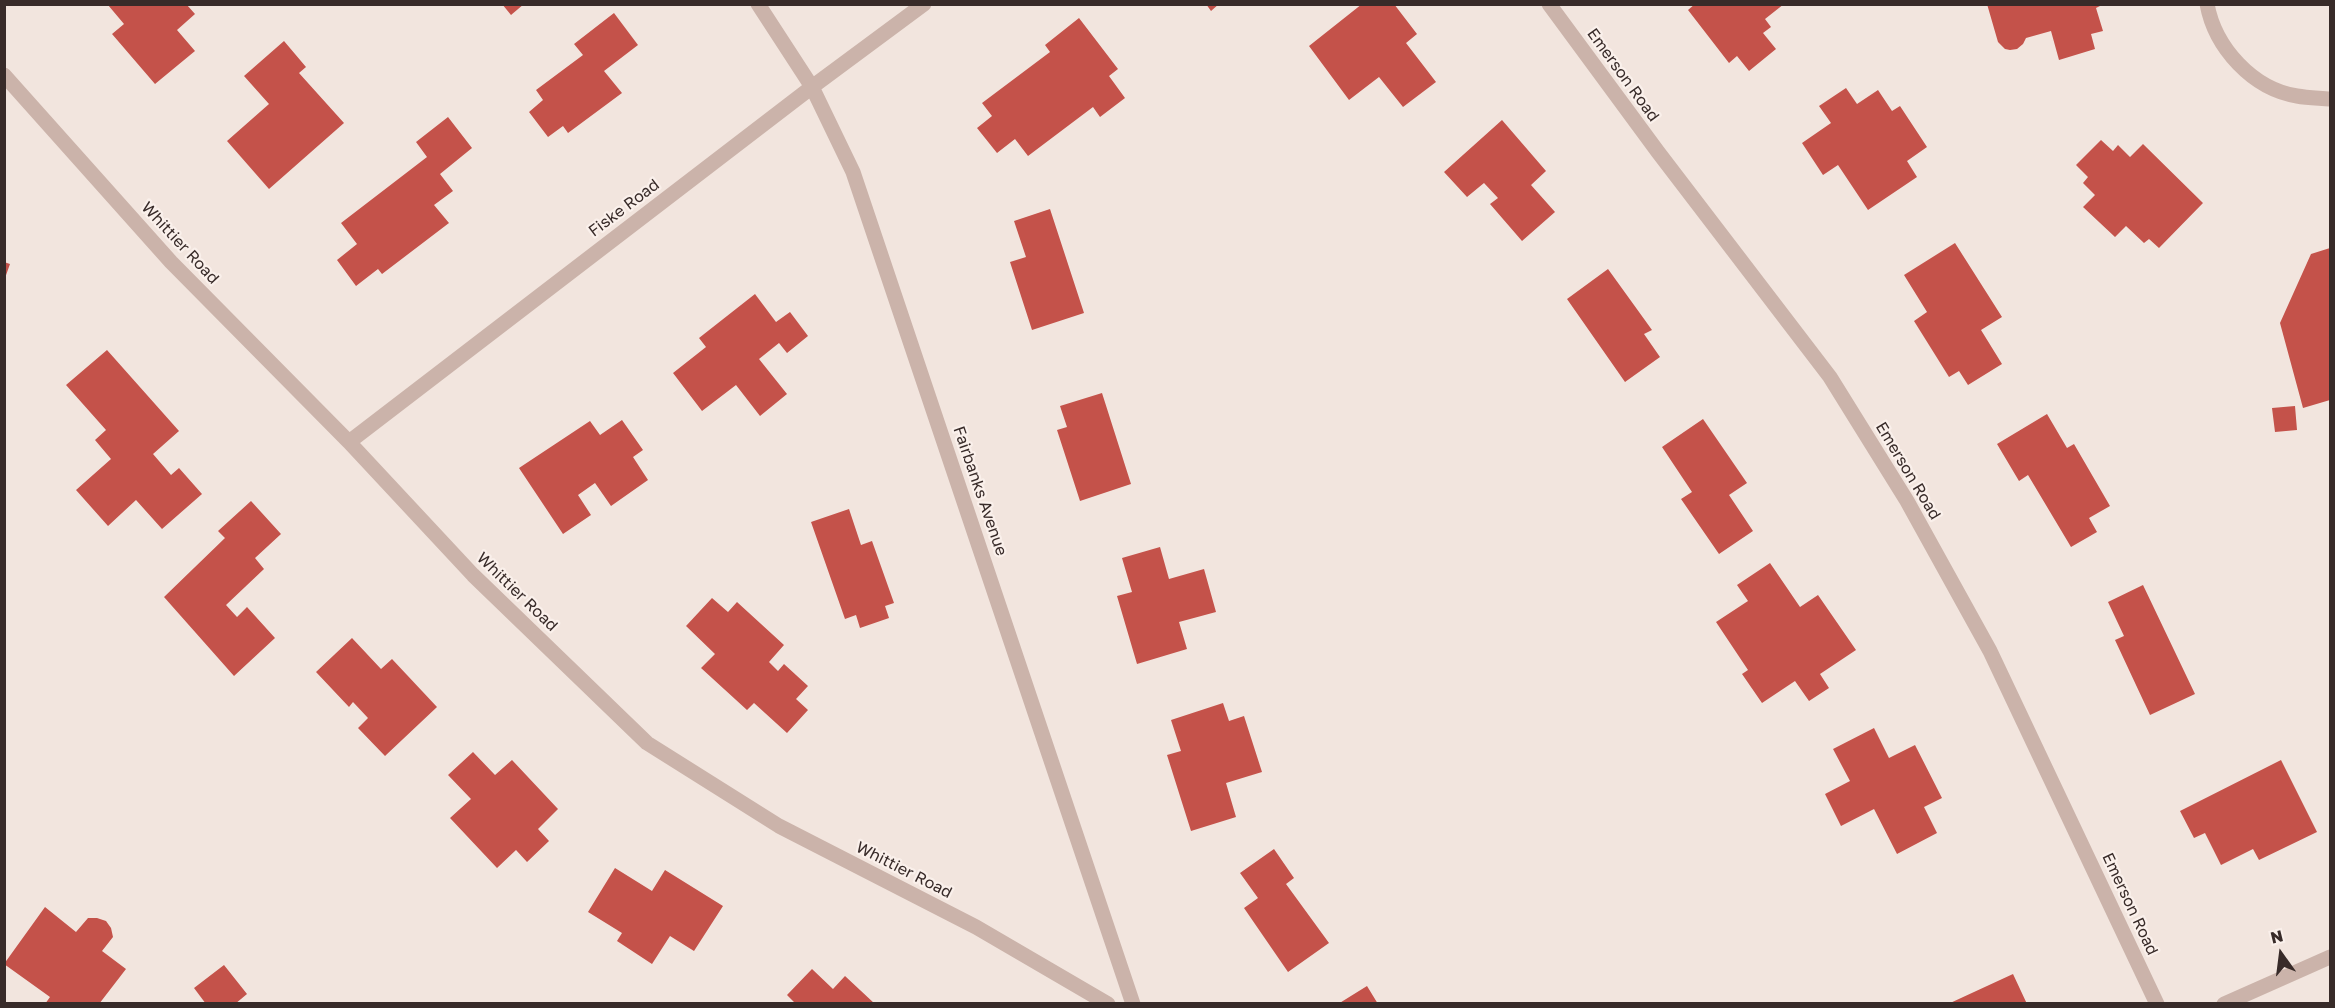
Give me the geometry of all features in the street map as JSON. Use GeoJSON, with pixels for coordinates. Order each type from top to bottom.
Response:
{"type":"FeatureCollection","features":[{"type":"Feature","properties":{"kind":"street","name":"Fairbanks Avenue"},"geometry":{"type":"LineString","coordinates":[[759,4],[812,87],[853,172],[1133,1004]]}},
{"type":"Feature","properties":{"kind":"street","name":"Fiske Road"},"geometry":{"type":"LineString","coordinates":[[349,442],[812,87],[924,4]]}},
{"type":"Feature","properties":{"kind":"street","name":"Emerson Road"},"geometry":{"type":"LineString","coordinates":[[1549,4],[1658,152],[1830,377],[1907,501],[1990,651],[2157,1004]]}},
{"type":"Feature","properties":{"kind":"street"},"geometry":{"type":"LineString","coordinates":[[2207,4],[2210,22],[2230,56],[2259,82],[2296,96],[2331,99]]}},
{"type":"Feature","properties":{"kind":"street","name":"Whittier Road"},"geometry":{"type":"LineString","coordinates":[[4,75],[171,262],[349,442],[473,575],[646,743],[779,826],[976,927],[1108,1004]]}},
{"type":"Feature","properties":{"kind":"street"},"geometry":{"type":"LineString","coordinates":[[2224,1004],[2331,957]]}},
{"type":"Feature","properties":{"kind":"building"},"geometry":{"type":"Polygon","coordinates":[[[502,4],[524,4],[511,15],[502,4]]]}},
{"type":"Feature","properties":{"kind":"building"},"geometry":{"type":"Polygon","coordinates":[[[1206,4],[1219,4],[1211,11],[1206,4]]]}},
{"type":"Feature","properties":{"kind":"building"},"geometry":{"type":"Polygon","coordinates":[[[1362,4],[1394,4],[1417,34],[1406,43],[1436,82],[1403,107],[1379,77],[1349,100],[1309,46],[1362,4]]]}},
{"type":"Feature","properties":{"kind":"building"},"geometry":{"type":"Polygon","coordinates":[[[1695,4],[1784,4],[1765,19],[1771,27],[1763,33],[1776,49],[1749,71],[1737,56],[1729,63],[1688,10],[1695,4]]]}},
{"type":"Feature","properties":{"kind":"building"},"geometry":{"type":"Polygon","coordinates":[[[1987,4],[2104,4],[2096,8],[2103,31],[2091,34],[2095,49],[2059,60],[2051,31],[2026,38],[2017,49],[2005,49],[1998,42],[1987,4]]]}},
{"type":"Feature","properties":{"kind":"building"},"geometry":{"type":"Polygon","coordinates":[[[108,5],[187,5],[195,14],[177,30],[195,51],[155,84],[112,34],[124,24],[108,5]]]}},
{"type":"Feature","properties":{"kind":"building"},"geometry":{"type":"Polygon","coordinates":[[[614,13],[638,45],[604,71],[622,93],[568,133],[563,126],[548,137],[529,112],[543,100],[536,90],[583,55],[574,44],[614,13]]]}},
{"type":"Feature","properties":{"kind":"building"},"geometry":{"type":"Polygon","coordinates":[[[1079,18],[1118,69],[1109,76],[1125,98],[1100,117],[1093,107],[1028,156],[1015,139],[997,153],[977,128],[992,116],[982,103],[1050,52],[1045,45],[1079,18]]]}},
{"type":"Feature","properties":{"kind":"building"},"geometry":{"type":"Polygon","coordinates":[[[284,41],[306,67],[299,73],[344,123],[269,189],[227,141],[269,104],[244,76],[284,41]]]}},
{"type":"Feature","properties":{"kind":"building"},"geometry":{"type":"Polygon","coordinates":[[[1846,88],[1857,104],[1878,90],[1892,111],[1900,106],[1927,147],[1907,161],[1917,177],[1868,210],[1838,165],[1823,175],[1802,143],[1831,123],[1819,106],[1846,88]]]}},
{"type":"Feature","properties":{"kind":"building"},"geometry":{"type":"Polygon","coordinates":[[[448,117],[472,148],[440,174],[453,191],[434,205],[449,223],[382,274],[378,269],[356,286],[337,260],[357,244],[341,223],[427,157],[416,142],[448,117]]]}},
{"type":"Feature","properties":{"kind":"building"},"geometry":{"type":"Polygon","coordinates":[[[1502,120],[1546,171],[1531,185],[1555,212],[1522,241],[1490,204],[1498,198],[1484,183],[1467,197],[1444,172],[1502,120]]]}},
{"type":"Feature","properties":{"kind":"building"},"geometry":{"type":"Polygon","coordinates":[[[2101,140],[2113,151],[2118,145],[2130,157],[2143,144],[2203,203],[2159,248],[2149,239],[2144,243],[2126,226],[2115,237],[2083,207],[2095,195],[2083,183],[2088,177],[2076,165],[2101,140]]]}},
{"type":"Feature","properties":{"kind":"building"},"geometry":{"type":"Polygon","coordinates":[[[1050,209],[1084,313],[1032,330],[1010,262],[1026,257],[1014,221],[1050,209]]]}},
{"type":"Feature","properties":{"kind":"building"},"geometry":{"type":"Polygon","coordinates":[[[1955,243],[2002,317],[1981,330],[2002,364],[1968,385],[1959,371],[1949,377],[1914,321],[1927,312],[1904,275],[1955,243]]]}},
{"type":"Feature","properties":{"kind":"building"},"geometry":{"type":"Polygon","coordinates":[[[2330,248],[2330,400],[2303,408],[2280,323],[2311,254],[2330,248]]]}},
{"type":"Feature","properties":{"kind":"building"},"geometry":{"type":"Polygon","coordinates":[[[4,262],[10,264],[5,278],[4,278],[4,262]]]}},
{"type":"Feature","properties":{"kind":"building"},"geometry":{"type":"Polygon","coordinates":[[[1608,269],[1652,330],[1644,334],[1660,357],[1625,382],[1567,299],[1608,269]]]}},
{"type":"Feature","properties":{"kind":"building"},"geometry":{"type":"Polygon","coordinates":[[[755,294],[776,322],[790,312],[808,336],[787,353],[779,343],[759,359],[787,394],[760,416],[736,385],[702,411],[673,373],[706,347],[699,338],[755,294]]]}},
{"type":"Feature","properties":{"kind":"building"},"geometry":{"type":"Polygon","coordinates":[[[107,350],[179,431],[153,454],[171,475],[179,468],[202,494],[162,529],[136,500],[108,526],[76,490],[111,459],[95,440],[106,430],[66,385],[107,350]]]}},
{"type":"Feature","properties":{"kind":"building"},"geometry":{"type":"Polygon","coordinates":[[[1102,393],[1131,484],[1080,501],[1057,430],[1067,427],[1060,406],[1102,393]]]}},
{"type":"Feature","properties":{"kind":"building"},"geometry":{"type":"Polygon","coordinates":[[[2295,406],[2297,430],[2275,432],[2272,408],[2295,406]]]}},
{"type":"Feature","properties":{"kind":"building"},"geometry":{"type":"Polygon","coordinates":[[[2047,414],[2067,448],[2074,444],[2110,506],[2089,518],[2097,532],[2071,547],[2028,475],[2019,481],[1997,444],[2047,414]]]}},
{"type":"Feature","properties":{"kind":"building"},"geometry":{"type":"Polygon","coordinates":[[[1703,419],[1747,483],[1729,495],[1753,531],[1719,554],[1681,499],[1692,492],[1662,447],[1703,419]]]}},
{"type":"Feature","properties":{"kind":"building"},"geometry":{"type":"Polygon","coordinates":[[[622,420],[643,450],[633,457],[648,480],[611,506],[595,483],[578,495],[591,515],[563,534],[519,468],[590,421],[600,435],[622,420]]]}},
{"type":"Feature","properties":{"kind":"building"},"geometry":{"type":"Polygon","coordinates":[[[251,501],[281,534],[255,558],[264,569],[226,605],[237,617],[247,607],[275,638],[234,676],[164,597],[225,538],[218,531],[251,501]]]}},
{"type":"Feature","properties":{"kind":"building"},"geometry":{"type":"Polygon","coordinates":[[[849,509],[861,545],[872,541],[894,603],[885,606],[889,618],[860,628],[856,615],[845,619],[811,522],[849,509]]]}},
{"type":"Feature","properties":{"kind":"building"},"geometry":{"type":"Polygon","coordinates":[[[1160,547],[1169,579],[1204,569],[1216,612],[1179,622],[1187,649],[1137,664],[1117,596],[1132,592],[1122,558],[1160,547]]]}},
{"type":"Feature","properties":{"kind":"building"},"geometry":{"type":"Polygon","coordinates":[[[1770,563],[1800,607],[1818,595],[1856,650],[1820,674],[1829,688],[1809,701],[1795,681],[1762,703],[1742,674],[1748,670],[1716,622],[1748,601],[1737,585],[1770,563]]]}},
{"type":"Feature","properties":{"kind":"building"},"geometry":{"type":"Polygon","coordinates":[[[2143,585],[2195,694],[2150,715],[2115,640],[2124,636],[2108,602],[2143,585]]]}},
{"type":"Feature","properties":{"kind":"building"},"geometry":{"type":"Polygon","coordinates":[[[712,598],[728,612],[737,602],[784,645],[769,662],[778,671],[784,664],[808,686],[796,699],[808,710],[787,733],[754,703],[747,710],[701,668],[715,654],[686,626],[712,598]]]}},
{"type":"Feature","properties":{"kind":"building"},"geometry":{"type":"Polygon","coordinates":[[[352,638],[381,669],[392,659],[437,707],[385,756],[358,728],[368,718],[353,702],[349,707],[316,672],[352,638]]]}},
{"type":"Feature","properties":{"kind":"building"},"geometry":{"type":"Polygon","coordinates":[[[1223,703],[1229,721],[1244,716],[1262,772],[1226,783],[1236,817],[1191,831],[1167,755],[1181,751],[1171,720],[1223,703]]]}},
{"type":"Feature","properties":{"kind":"building"},"geometry":{"type":"Polygon","coordinates":[[[1874,728],[1889,758],[1915,745],[1942,798],[1924,807],[1937,833],[1897,854],[1874,809],[1841,826],[1825,794],[1850,781],[1833,749],[1874,728]]]}},
{"type":"Feature","properties":{"kind":"building"},"geometry":{"type":"Polygon","coordinates":[[[473,752],[495,775],[512,760],[558,809],[538,829],[549,841],[527,862],[516,850],[497,868],[450,818],[471,799],[448,775],[473,752]]]}},
{"type":"Feature","properties":{"kind":"building"},"geometry":{"type":"Polygon","coordinates":[[[2281,760],[2317,832],[2259,860],[2253,849],[2221,865],[2205,833],[2194,838],[2180,811],[2281,760]]]}},
{"type":"Feature","properties":{"kind":"building"},"geometry":{"type":"Polygon","coordinates":[[[1274,849],[1294,878],[1286,884],[1329,943],[1288,972],[1244,908],[1258,898],[1240,873],[1274,849]]]}},
{"type":"Feature","properties":{"kind":"building"},"geometry":{"type":"Polygon","coordinates":[[[615,868],[652,891],[665,870],[723,906],[694,951],[670,936],[652,964],[617,941],[622,933],[588,912],[615,868]]]}},
{"type":"Feature","properties":{"kind":"building"},"geometry":{"type":"Polygon","coordinates":[[[45,907],[76,932],[88,918],[106,921],[111,928],[113,937],[102,951],[126,969],[99,1004],[45,1004],[50,997],[4,964],[45,907]]]}},
{"type":"Feature","properties":{"kind":"building"},"geometry":{"type":"Polygon","coordinates":[[[224,965],[247,994],[235,1004],[206,1004],[194,988],[224,965]]]}},
{"type":"Feature","properties":{"kind":"building"},"geometry":{"type":"Polygon","coordinates":[[[812,969],[833,989],[845,976],[875,1004],[796,1004],[787,995],[812,969]]]}},
{"type":"Feature","properties":{"kind":"building"},"geometry":{"type":"Polygon","coordinates":[[[2013,974],[2027,1004],[1948,1004],[2013,974]]]}},
{"type":"Feature","properties":{"kind":"building"},"geometry":{"type":"Polygon","coordinates":[[[1367,986],[1378,1004],[1338,1004],[1367,986]]]}}]}
